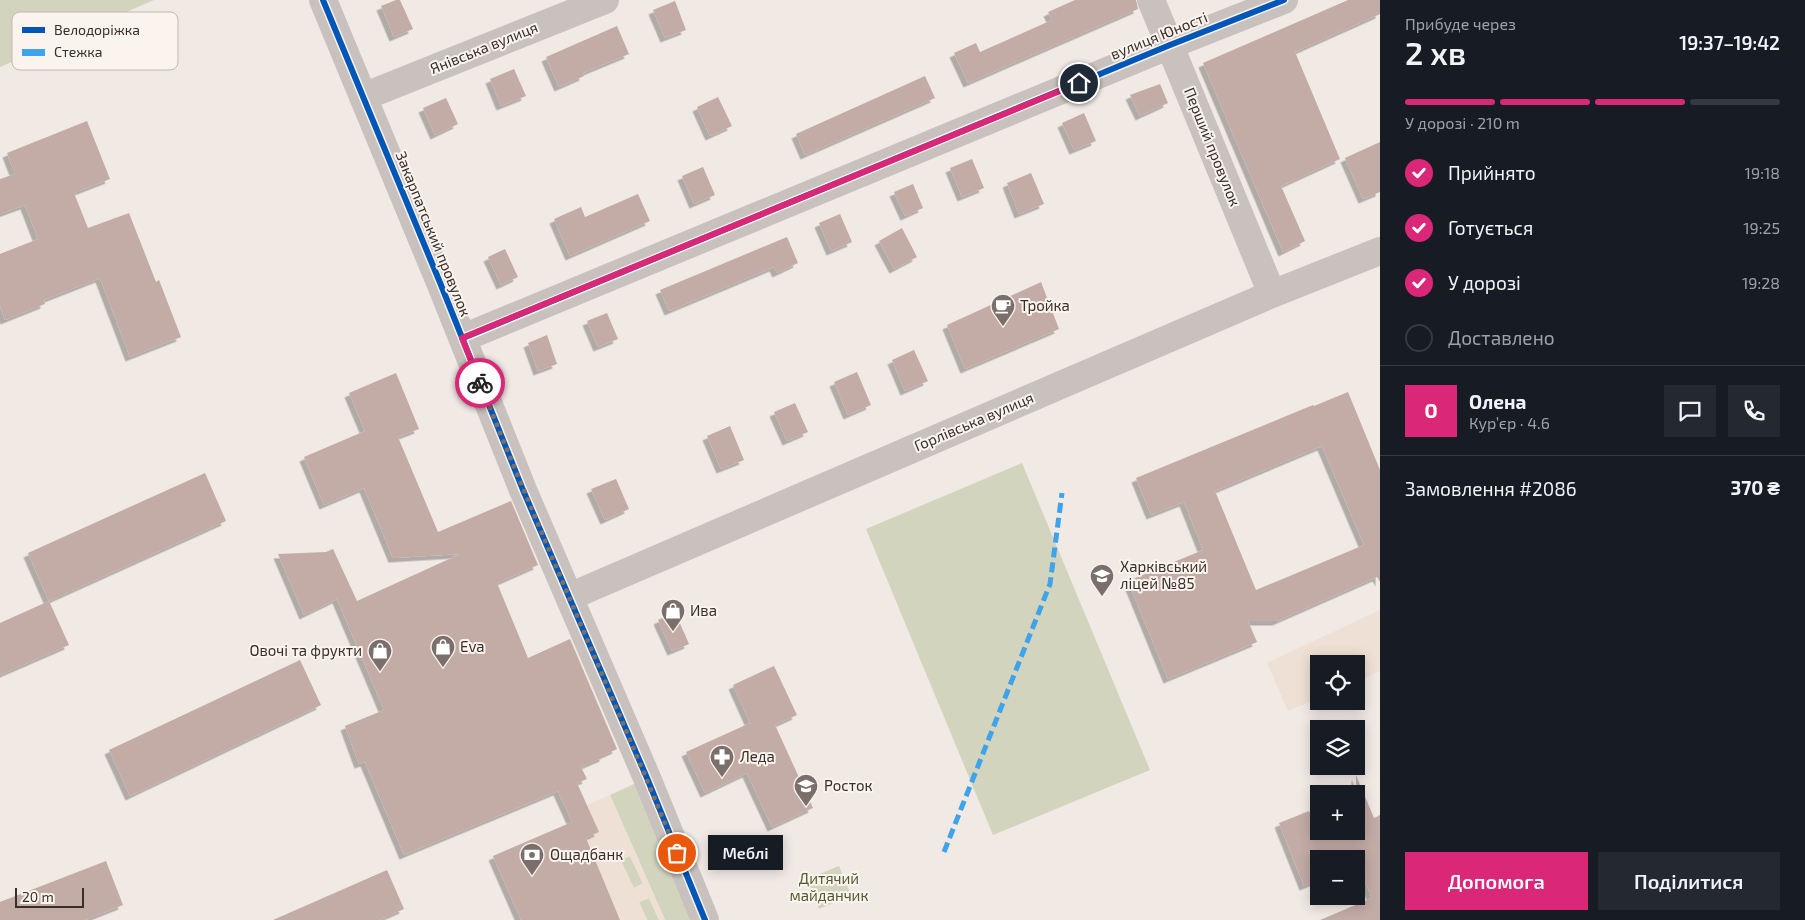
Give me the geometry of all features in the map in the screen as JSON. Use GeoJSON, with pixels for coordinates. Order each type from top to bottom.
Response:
{"type":"FeatureCollection","features":[{"type":"Feature","properties":{"kind":"street","name":"Закарпатський провулок"},"geometry":{"type":"LineString","coordinates":[[323,0],[462,338],[522,490],[647,778],[705,920]]}},
{"type":"Feature","properties":{"kind":"street","name":"Янівська вулиця"},"geometry":{"type":"LineString","coordinates":[[363,97],[605,0]]}},
{"type":"Feature","properties":{"kind":"street","name":"Перший провулок"},"geometry":{"type":"LineString","coordinates":[[1151,0],[1272,294]]}},
{"type":"Feature","properties":{"kind":"street","name":"вулиця Юності"},"geometry":{"type":"LineString","coordinates":[[462,338],[1170,45],[1284,0]]}},
{"type":"Feature","properties":{"kind":"street","name":"Горлівська вулиця"},"geometry":{"type":"LineString","coordinates":[[569,597],[1272,294],[1380,250]]}},
{"type":"Feature","properties":{"kind":"green space"},"geometry":{"type":"Polygon","coordinates":[[[0,0],[154,0],[126,12],[12,12],[12,62],[0,67],[0,0]]]}},
{"type":"Feature","properties":{"kind":"green space"},"geometry":{"type":"Polygon","coordinates":[[[1022,463],[1150,770],[993,835],[866,529],[1022,463]]]}},
{"type":"Feature","properties":{"kind":"green space"},"geometry":{"type":"Polygon","coordinates":[[[647,778],[705,920],[665,920],[610,795],[647,778]]]}},
{"type":"Feature","properties":{"kind":"green space"},"geometry":{"type":"Polygon","coordinates":[[[630,856],[643,884],[633,888],[620,860],[630,856]]]}},
{"type":"Feature","properties":{"kind":"green space","name":"Дитячий майданчик"},"geometry":{"type":"Polygon","coordinates":[[[839,866],[851,895],[819,909],[807,879],[839,866]]]}},
{"type":"Feature","properties":{"kind":"green space"},"geometry":{"type":"Polygon","coordinates":[[[649,898],[659,920],[647,920],[639,902],[649,898]]]}},
{"type":"Feature","properties":{"kind":"shaded area"},"geometry":{"type":"Polygon","coordinates":[[[1380,610],[1380,671],[1365,678],[1365,655],[1310,655],[1310,702],[1288,711],[1267,663],[1380,610]]]}},
{"type":"Feature","properties":{"kind":"shaded area"},"geometry":{"type":"Polygon","coordinates":[[[610,795],[665,920],[659,920],[649,898],[639,902],[647,920],[620,920],[586,838],[587,805],[610,795]],[[630,856],[621,860],[634,888],[643,883],[630,856]]]}},
{"type":"Feature","properties":{"kind":"building"},"geometry":{"type":"Polygon","coordinates":[[[400,0],[413,29],[394,37],[381,6],[400,0]]]}},
{"type":"Feature","properties":{"kind":"building"},"geometry":{"type":"Polygon","coordinates":[[[1075,0],[1136,0],[1138,9],[968,83],[954,53],[976,43],[980,52],[1052,20],[1048,12],[1075,0]]]}},
{"type":"Feature","properties":{"kind":"building"},"geometry":{"type":"Polygon","coordinates":[[[1348,0],[1380,0],[1380,14],[1295,52],[1340,159],[1281,186],[1305,241],[1283,252],[1203,63],[1348,0]]]}},
{"type":"Feature","properties":{"kind":"building"},"geometry":{"type":"Polygon","coordinates":[[[675,1],[686,30],[665,38],[653,10],[675,1]]]}},
{"type":"Feature","properties":{"kind":"building"},"geometry":{"type":"Polygon","coordinates":[[[617,26],[629,54],[583,73],[584,76],[559,87],[546,57],[617,26]]]}},
{"type":"Feature","properties":{"kind":"building"},"geometry":{"type":"Polygon","coordinates":[[[514,69],[526,96],[501,106],[490,79],[514,69]]]}},
{"type":"Feature","properties":{"kind":"building"},"geometry":{"type":"Polygon","coordinates":[[[925,76],[935,98],[805,155],[796,134],[925,76]]]}},
{"type":"Feature","properties":{"kind":"building"},"geometry":{"type":"Polygon","coordinates":[[[1160,84],[1168,103],[1140,116],[1130,95],[1160,84]]]}},
{"type":"Feature","properties":{"kind":"building"},"geometry":{"type":"Polygon","coordinates":[[[718,97],[732,126],[710,136],[697,107],[718,97]]]}},
{"type":"Feature","properties":{"kind":"building"},"geometry":{"type":"Polygon","coordinates":[[[446,98],[458,124],[435,135],[423,108],[446,98]]]}},
{"type":"Feature","properties":{"kind":"building"},"geometry":{"type":"Polygon","coordinates":[[[1084,113],[1096,141],[1074,150],[1062,123],[1084,113]]]}},
{"type":"Feature","properties":{"kind":"building"},"geometry":{"type":"Polygon","coordinates":[[[87,121],[110,179],[74,193],[88,228],[129,213],[156,282],[159,280],[181,337],[130,357],[100,278],[44,300],[45,304],[5,320],[0,306],[0,254],[38,239],[25,205],[0,214],[0,179],[15,174],[7,153],[87,121]]]}},
{"type":"Feature","properties":{"kind":"building"},"geometry":{"type":"Polygon","coordinates":[[[1380,142],[1380,192],[1363,199],[1345,158],[1380,142]]]}},
{"type":"Feature","properties":{"kind":"building"},"geometry":{"type":"Polygon","coordinates":[[[972,159],[984,188],[962,197],[950,168],[972,159]]]}},
{"type":"Feature","properties":{"kind":"building"},"geometry":{"type":"Polygon","coordinates":[[[703,167],[715,195],[694,204],[682,176],[703,167]]]}},
{"type":"Feature","properties":{"kind":"building"},"geometry":{"type":"Polygon","coordinates":[[[1031,173],[1044,204],[1019,214],[1007,183],[1031,173]]]}},
{"type":"Feature","properties":{"kind":"building"},"geometry":{"type":"Polygon","coordinates":[[[913,184],[923,208],[905,216],[894,192],[913,184]]]}},
{"type":"Feature","properties":{"kind":"building"},"geometry":{"type":"Polygon","coordinates":[[[638,194],[650,221],[570,256],[554,219],[581,207],[585,217],[638,194]]]}},
{"type":"Feature","properties":{"kind":"building"},"geometry":{"type":"Polygon","coordinates":[[[840,214],[852,242],[831,251],[819,223],[840,214]]]}},
{"type":"Feature","properties":{"kind":"building"},"geometry":{"type":"Polygon","coordinates":[[[902,228],[917,257],[894,269],[879,241],[902,228]]]}},
{"type":"Feature","properties":{"kind":"building"},"geometry":{"type":"Polygon","coordinates":[[[787,237],[798,263],[777,273],[774,267],[669,311],[660,290],[787,237]]]}},
{"type":"Feature","properties":{"kind":"building"},"geometry":{"type":"Polygon","coordinates":[[[505,249],[518,277],[501,285],[488,257],[505,249]]]}},
{"type":"Feature","properties":{"kind":"building","name":"Тройка"},"geometry":{"type":"Polygon","coordinates":[[[1041,282],[1059,329],[965,369],[947,325],[1041,282]]]}},
{"type":"Feature","properties":{"kind":"building"},"geometry":{"type":"Polygon","coordinates":[[[607,313],[618,339],[598,347],[587,321],[607,313]]]}},
{"type":"Feature","properties":{"kind":"building"},"geometry":{"type":"Polygon","coordinates":[[[547,335],[557,364],[538,371],[528,343],[547,335]]]}},
{"type":"Feature","properties":{"kind":"building"},"geometry":{"type":"Polygon","coordinates":[[[914,350],[928,381],[905,391],[892,360],[914,350]]]}},
{"type":"Feature","properties":{"kind":"building"},"geometry":{"type":"Polygon","coordinates":[[[857,372],[871,405],[848,415],[834,382],[857,372]]]}},
{"type":"Feature","properties":{"kind":"building"},"geometry":{"type":"Polygon","coordinates":[[[396,373],[419,429],[398,437],[438,532],[511,501],[538,565],[497,583],[528,658],[570,639],[617,749],[581,767],[587,779],[577,783],[599,832],[586,838],[620,920],[521,920],[493,856],[572,822],[558,791],[404,855],[365,762],[359,764],[345,726],[384,710],[337,599],[304,615],[278,554],[326,552],[333,549],[357,601],[460,554],[393,558],[364,488],[324,505],[304,457],[365,431],[349,393],[396,373]]]}},
{"type":"Feature","properties":{"kind":"building"},"geometry":{"type":"Polygon","coordinates":[[[1348,392],[1380,470],[1380,582],[1377,577],[1277,621],[1248,621],[1257,642],[1168,679],[1128,581],[1203,550],[1184,502],[1151,515],[1136,478],[1348,392]],[[1322,446],[1215,491],[1256,590],[1364,545],[1322,446]]]}},
{"type":"Feature","properties":{"kind":"building"},"geometry":{"type":"Polygon","coordinates":[[[795,403],[808,432],[787,441],[774,412],[795,403]]]}},
{"type":"Feature","properties":{"kind":"building"},"geometry":{"type":"Polygon","coordinates":[[[730,426],[744,460],[721,469],[707,436],[730,426]]]}},
{"type":"Feature","properties":{"kind":"building"},"geometry":{"type":"Polygon","coordinates":[[[205,473],[226,521],[49,601],[28,553],[205,473]]]}},
{"type":"Feature","properties":{"kind":"building"},"geometry":{"type":"Polygon","coordinates":[[[616,479],[629,509],[605,520],[591,489],[616,479]]]}},
{"type":"Feature","properties":{"kind":"building"},"geometry":{"type":"Polygon","coordinates":[[[49,601],[69,645],[0,675],[0,623],[49,601]]]}},
{"type":"Feature","properties":{"kind":"building","name":"Ива"},"geometry":{"type":"Polygon","coordinates":[[[675,612],[689,644],[672,651],[658,620],[675,612]]]}},
{"type":"Feature","properties":{"kind":"building"},"geometry":{"type":"Polygon","coordinates":[[[300,660],[321,705],[130,796],[109,750],[300,660]]]}},
{"type":"Feature","properties":{"kind":"building"},"geometry":{"type":"Polygon","coordinates":[[[774,666],[797,715],[775,725],[813,808],[772,827],[747,773],[705,793],[686,752],[750,723],[733,685],[774,666]]]}},
{"type":"Feature","properties":{"kind":"building"},"geometry":{"type":"Polygon","coordinates":[[[1356,775],[1360,785],[1356,785],[1356,775]]]}},
{"type":"Feature","properties":{"kind":"building"},"geometry":{"type":"Polygon","coordinates":[[[1365,796],[1374,818],[1380,815],[1380,920],[1320,920],[1355,905],[1365,905],[1365,901],[1372,898],[1365,881],[1365,850],[1310,850],[1310,884],[1304,886],[1279,823],[1309,811],[1310,840],[1365,840],[1365,796]]]}},
{"type":"Feature","properties":{"kind":"building"},"geometry":{"type":"Polygon","coordinates":[[[106,861],[123,905],[85,920],[0,920],[0,902],[106,861]]]}},
{"type":"Feature","properties":{"kind":"building"},"geometry":{"type":"Polygon","coordinates":[[[387,870],[404,909],[379,920],[273,920],[387,870]]]}},
{"type":"Feature","properties":{"kind":"marked path"},"geometry":{"type":"LineString","coordinates":[[944,852],[1050,584],[1062,493]]}},
{"type":"Feature","properties":{"kind":"cycle path"},"geometry":{"type":"LineString","coordinates":[[323,0],[441,285],[523,490],[647,778],[705,920]]}},
{"type":"Feature","properties":{"kind":"cycle path"},"geometry":{"type":"LineString","coordinates":[[463,338],[1170,45],[1284,0]]}},
{"type":"Feature","properties":{"kind":"way so far"},"geometry":{"type":"LineString","coordinates":[[480,383],[522,490],[647,778],[677,853]]}},
{"type":"Feature","properties":{"kind":"place","name":"Тройка"},"geometry":{"type":"Point","coordinates":[1003,327]}},
{"type":"Feature","properties":{"kind":"place","name":"Харківський ліцей №85"},"geometry":{"type":"Point","coordinates":[1102,597]}},
{"type":"Feature","properties":{"kind":"place","name":"Ива"},"geometry":{"type":"Point","coordinates":[673,632]}},
{"type":"Feature","properties":{"kind":"place","name":"Eva"},"geometry":{"type":"Point","coordinates":[443,668]}},
{"type":"Feature","properties":{"kind":"place","name":"Овочі та фрукти"},"geometry":{"type":"Point","coordinates":[380,672]}},
{"type":"Feature","properties":{"kind":"place","name":"Леда"},"geometry":{"type":"Point","coordinates":[722,778]}},
{"type":"Feature","properties":{"kind":"place","name":"Росток"},"geometry":{"type":"Point","coordinates":[806,807]}},
{"type":"Feature","properties":{"kind":"place","name":"Меблі"},"geometry":{"type":"Point","coordinates":[677,853]}},
{"type":"Feature","properties":{"kind":"place","name":"Ощадбанк"},"geometry":{"type":"Point","coordinates":[532,876]}},
{"type":"Feature","properties":{"kind":"route"},"geometry":{"type":"LineString","coordinates":[[480,383],[462,338],[1079,83]]}}]}
